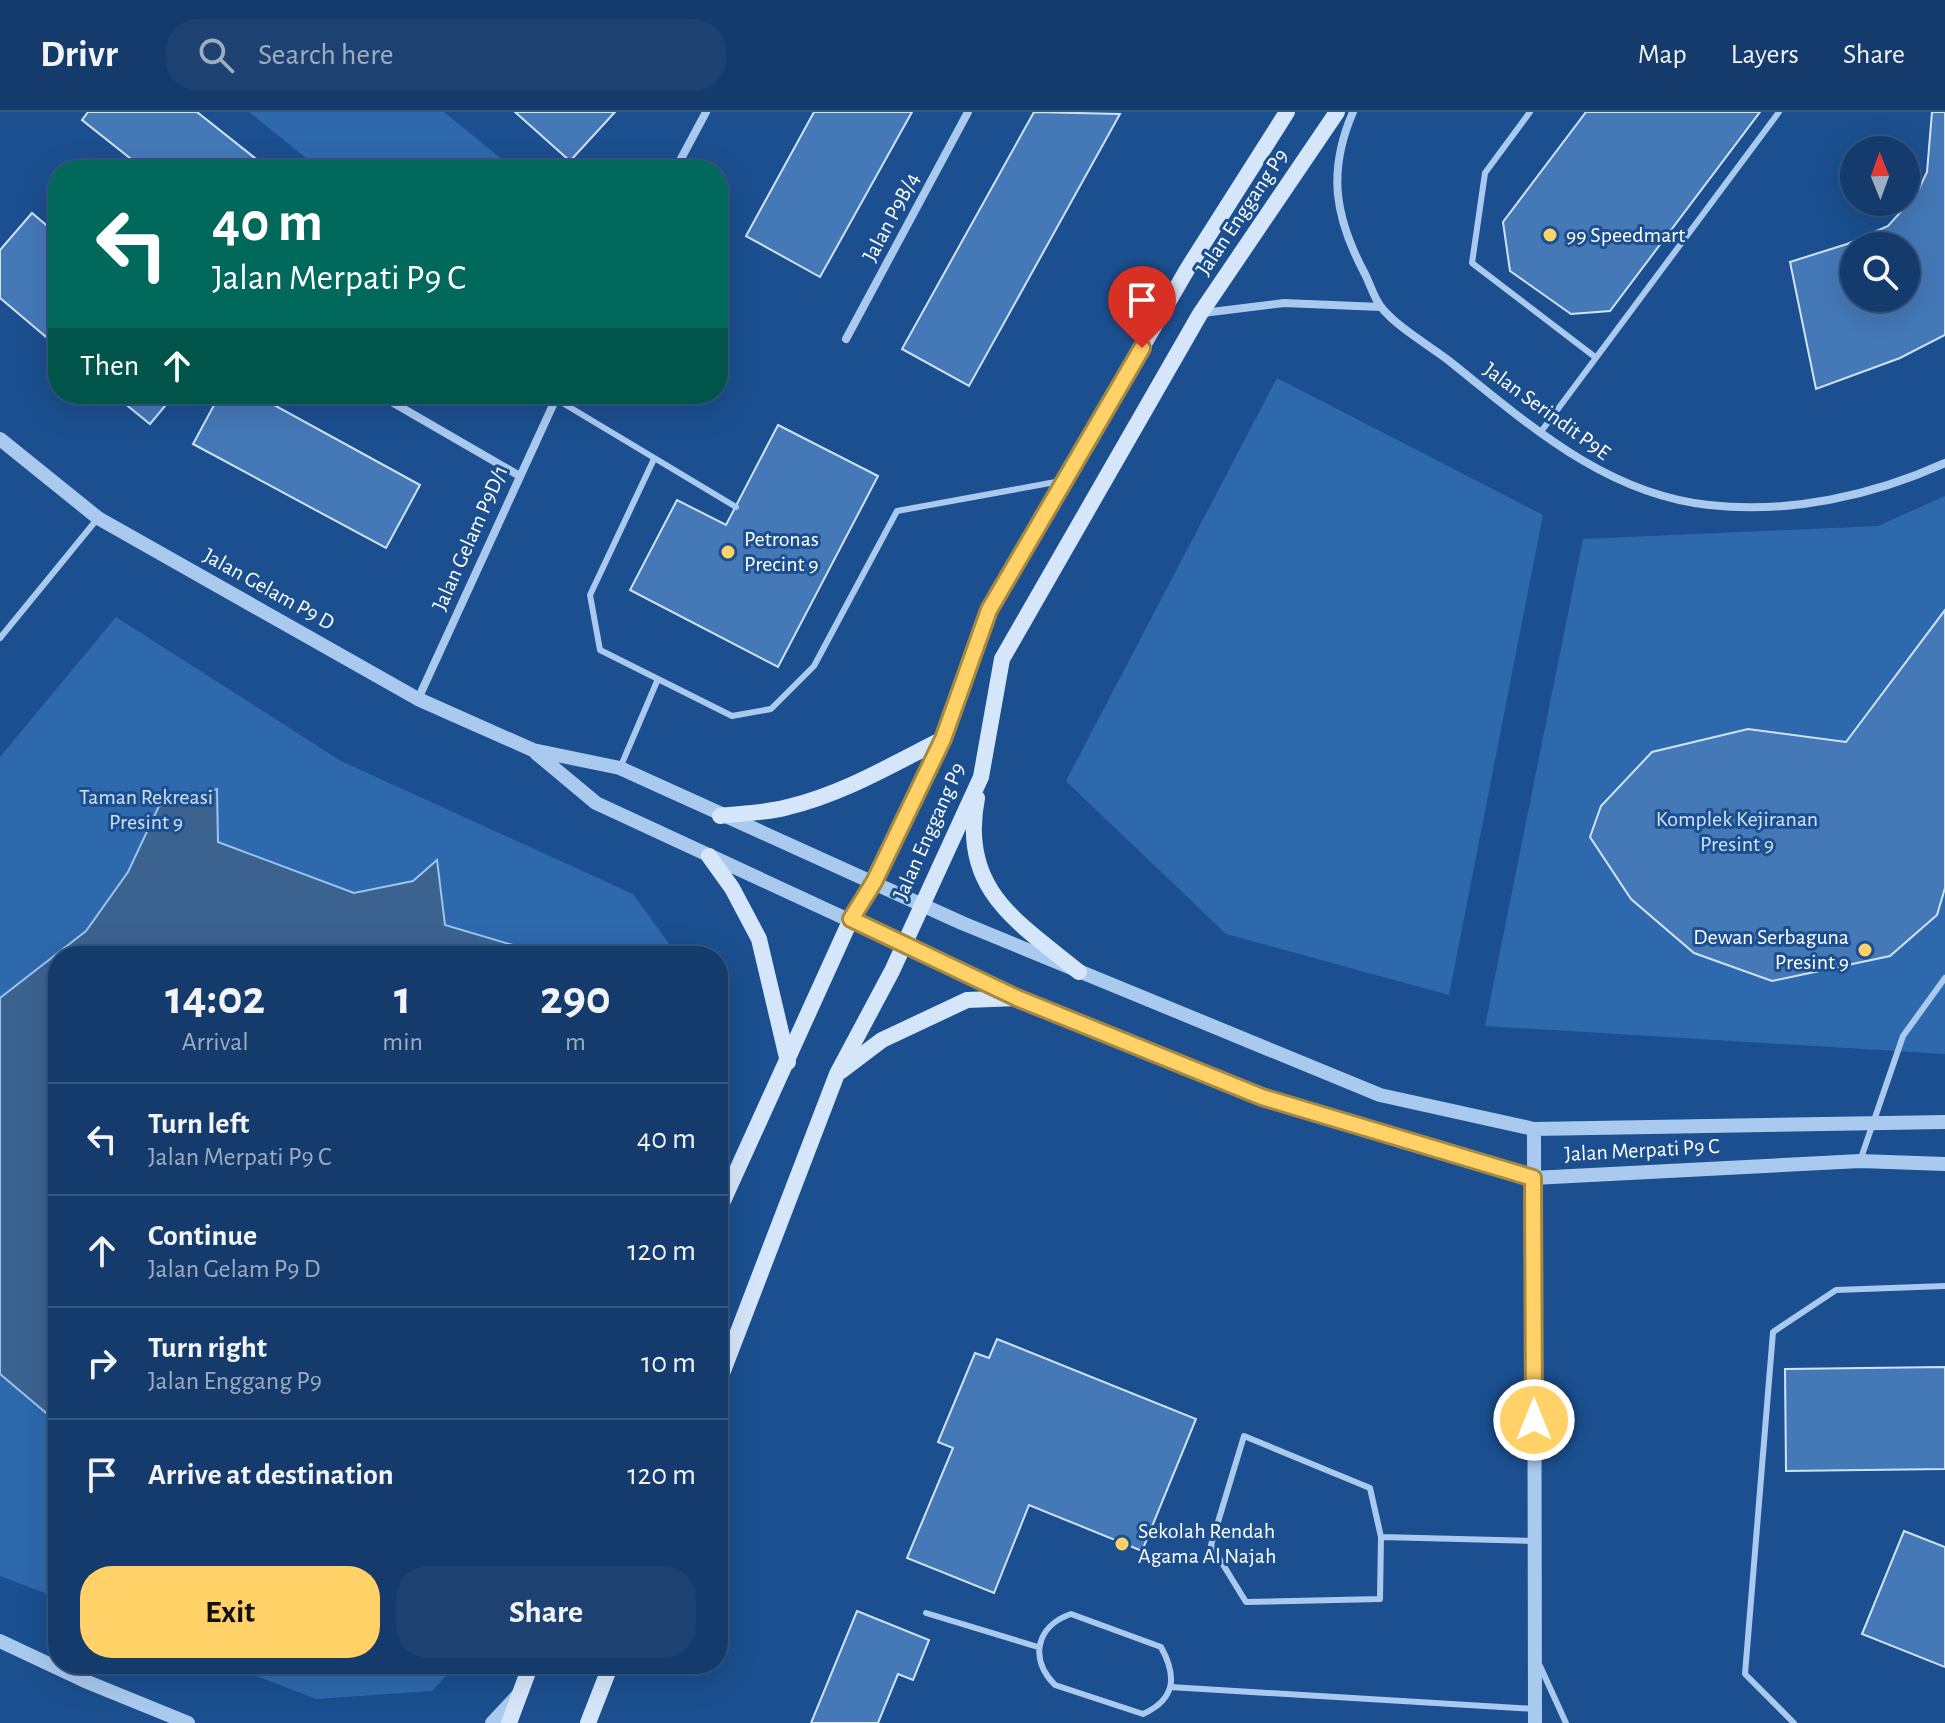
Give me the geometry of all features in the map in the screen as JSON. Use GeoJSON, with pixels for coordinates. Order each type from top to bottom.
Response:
{"type":"FeatureCollection","features":[{"type":"Feature","properties":{"kind":"main road","name":"Jalan Enggang P9"},"geometry":{"type":"LineString","coordinates":[[728,1191],[851,919],[874,882],[943,739],[989,610],[1188,268],[1287,112]]}},
{"type":"Feature","properties":{"kind":"main road","name":"Jalan Enggang P9"},"geometry":{"type":"LineString","coordinates":[[728,1358],[837,1074],[904,944],[981,777],[1002,659],[1200,314],[1337,112]]}},
{"type":"Feature","properties":{"kind":"main road"},"geometry":{"type":"LineString","coordinates":[[720,816],[788,807],[829,793],[862,781],[943,739]]}},
{"type":"Feature","properties":{"kind":"main road"},"geometry":{"type":"LineString","coordinates":[[981,777],[973,818],[977,855],[986,882],[999,905],[1079,972]]}},
{"type":"Feature","properties":{"kind":"main road"},"geometry":{"type":"LineString","coordinates":[[709,856],[732,888],[759,939],[788,1062]]}},
{"type":"Feature","properties":{"kind":"main road"},"geometry":{"type":"LineString","coordinates":[[837,1074],[882,1040],[967,1000],[1017,998]]}},
{"type":"Feature","properties":{"kind":"main road"},"geometry":{"type":"LineString","coordinates":[[509,1723],[527,1674]]}},
{"type":"Feature","properties":{"kind":"main road"},"geometry":{"type":"LineString","coordinates":[[588,1723],[607,1674]]}},
{"type":"Feature","properties":{"kind":"street"},"geometry":{"type":"LineString","coordinates":[[680,160],[706,112]]}},
{"type":"Feature","properties":{"kind":"street","name":"Jalan P9B/4"},"geometry":{"type":"LineString","coordinates":[[846,339],[968,112]]}},
{"type":"Feature","properties":{"kind":"street","name":"Jalan Serindit P9E"},"geometry":{"type":"LineString","coordinates":[[1353,112],[1341,139],[1337,204],[1347,241],[1381,307],[1540,434],[1616,482],[1708,505],[1809,505],[1901,483],[1945,463]]}},
{"type":"Feature","properties":{"kind":"street"},"geometry":{"type":"LineString","coordinates":[[1200,314],[1284,303],[1381,307]]}},
{"type":"Feature","properties":{"kind":"street"},"geometry":{"type":"LineString","coordinates":[[395,404],[518,475]]}},
{"type":"Feature","properties":{"kind":"street","name":"Jalan Gelam P9D/1"},"geometry":{"type":"LineString","coordinates":[[418,699],[553,404]]}},
{"type":"Feature","properties":{"kind":"street","name":"Jalan Gelam P9 D"},"geometry":{"type":"LineString","coordinates":[[0,439],[98,518],[418,699],[533,750],[620,768],[720,816],[874,882]]}},
{"type":"Feature","properties":{"kind":"street","name":"Jalan Gelam P9 D"},"geometry":{"type":"LineString","coordinates":[[533,750],[596,803],[904,944]]}},
{"type":"Feature","properties":{"kind":"street"},"geometry":{"type":"LineString","coordinates":[[874,882],[921,903]]}},
{"type":"Feature","properties":{"kind":"street","name":"Jalan Merpati P9 C"},"geometry":{"type":"LineString","coordinates":[[921,903],[1079,972],[1380,1095],[1534,1129],[1945,1122]]}},
{"type":"Feature","properties":{"kind":"street","name":"Jalan Merpati P9 C"},"geometry":{"type":"LineString","coordinates":[[904,944],[1017,998],[1262,1097],[1533,1178],[1860,1161],[1945,1164]]}},
{"type":"Feature","properties":{"kind":"street"},"geometry":{"type":"LineString","coordinates":[[1534,1129],[1535,1716]]}},
{"type":"Feature","properties":{"kind":"street"},"geometry":{"type":"LineString","coordinates":[[0,1641],[48,1664]]}},
{"type":"Feature","properties":{"kind":"street"},"geometry":{"type":"LineString","coordinates":[[70,1674],[188,1723]]}},
{"type":"Feature","properties":{"kind":"street"},"geometry":{"type":"LineString","coordinates":[[492,1723],[521,1692]]}},
{"type":"Feature","properties":{"kind":"lane"},"geometry":{"type":"LineString","coordinates":[[1530,112],[1485,173],[1472,263],[1595,357]]}},
{"type":"Feature","properties":{"kind":"lane"},"geometry":{"type":"LineString","coordinates":[[1540,434],[1779,112]]}},
{"type":"Feature","properties":{"kind":"lane"},"geometry":{"type":"LineString","coordinates":[[569,404],[736,507]]}},
{"type":"Feature","properties":{"kind":"lane"},"geometry":{"type":"LineString","coordinates":[[654,459],[590,595],[600,650],[732,716],[771,709],[814,666],[897,511],[1066,480]]}},
{"type":"Feature","properties":{"kind":"lane"},"geometry":{"type":"LineString","coordinates":[[0,638],[98,518]]}},
{"type":"Feature","properties":{"kind":"lane"},"geometry":{"type":"LineString","coordinates":[[620,768],[658,679]]}},
{"type":"Feature","properties":{"kind":"lane"},"geometry":{"type":"LineString","coordinates":[[1860,1161],[1903,1036],[1945,978]]}},
{"type":"Feature","properties":{"kind":"lane"},"geometry":{"type":"LineString","coordinates":[[1794,1723],[1745,1674],[1773,1332],[1836,1290],[1945,1286]]}},
{"type":"Feature","properties":{"kind":"lane"},"geometry":{"type":"LineString","coordinates":[[1244,1436],[1370,1488],[1381,1537],[1380,1599],[1246,1602],[1211,1545],[1244,1436]]}},
{"type":"Feature","properties":{"kind":"lane"},"geometry":{"type":"LineString","coordinates":[[1381,1537],[1535,1541]]}},
{"type":"Feature","properties":{"kind":"lane"},"geometry":{"type":"LineString","coordinates":[[926,1613],[1038,1647]]}},
{"type":"Feature","properties":{"kind":"lane"},"geometry":{"type":"LineString","coordinates":[[1071,1614],[1161,1647],[1171,1666],[1170,1687],[1155,1708],[1143,1714],[1055,1685],[1044,1674],[1038,1647],[1049,1625],[1071,1614]]}},
{"type":"Feature","properties":{"kind":"lane"},"geometry":{"type":"LineString","coordinates":[[1535,1656],[1566,1723]]}},
{"type":"Feature","properties":{"kind":"lane"},"geometry":{"type":"LineString","coordinates":[[1170,1687],[1535,1716]]}},
{"type":"Feature","properties":{"kind":"green space"},"geometry":{"type":"Polygon","coordinates":[[[249,112],[444,112],[503,160],[309,160],[249,112]]]}},
{"type":"Feature","properties":{"kind":"green space"},"geometry":{"type":"Polygon","coordinates":[[[1277,378],[1543,515],[1449,995],[1226,934],[1066,781],[1277,378]]]}},
{"type":"Feature","properties":{"kind":"green space","name":"Komplek Kejiranan Presint 9"},"geometry":{"type":"Polygon","coordinates":[[[1945,496],[1945,1054],[1485,1026],[1583,539],[1878,526],[1945,496]]]}},
{"type":"Feature","properties":{"kind":"green space","name":"Taman Rekreasi Presint 9"},"geometry":{"type":"Polygon","coordinates":[[[116,617],[341,761],[633,894],[671,946],[48,946],[48,1594],[0,1576],[0,757],[116,617]]]}},
{"type":"Feature","properties":{"kind":"green space"},"geometry":{"type":"Polygon","coordinates":[[[252,1674],[448,1674],[432,1691],[316,1699],[252,1674]]]}},
{"type":"Feature","properties":{"kind":"shaded area"},"geometry":{"type":"Polygon","coordinates":[[[217,789],[218,842],[354,893],[413,881],[437,860],[445,925],[516,946],[67,946],[86,931],[128,872],[159,806],[217,789]]]}},
{"type":"Feature","properties":{"kind":"shaded area"},"geometry":{"type":"Polygon","coordinates":[[[48,961],[48,1415],[0,1374],[0,998],[48,961]]]}},
{"type":"Feature","properties":{"kind":"building"},"geometry":{"type":"Polygon","coordinates":[[[88,112],[197,112],[257,160],[132,160],[82,120],[88,112]]]}},
{"type":"Feature","properties":{"kind":"building"},"geometry":{"type":"Polygon","coordinates":[[[515,112],[615,112],[569,160],[515,112]]]}},
{"type":"Feature","properties":{"kind":"building"},"geometry":{"type":"Polygon","coordinates":[[[814,112],[912,112],[820,277],[746,236],[814,112]]]}},
{"type":"Feature","properties":{"kind":"building"},"geometry":{"type":"Polygon","coordinates":[[[1034,112],[1120,114],[969,386],[902,349],[1034,112]]]}},
{"type":"Feature","properties":{"kind":"building"},"geometry":{"type":"Polygon","coordinates":[[[1586,112],[1760,112],[1610,311],[1571,314],[1510,271],[1503,222],[1586,112]]]}},
{"type":"Feature","properties":{"kind":"building"},"geometry":{"type":"Polygon","coordinates":[[[1932,112],[1945,112],[1945,335],[1900,358],[1816,389],[1790,262],[1840,246],[1840,312],[1920,312],[1920,232],[1874,232],[1888,226],[1897,216],[1920,216],[1920,187],[1927,172],[1932,112]]]}},
{"type":"Feature","properties":{"kind":"building"},"geometry":{"type":"Polygon","coordinates":[[[32,213],[48,227],[48,339],[0,298],[0,250],[32,213]]]}},
{"type":"Feature","properties":{"kind":"building"},"geometry":{"type":"Polygon","coordinates":[[[125,404],[167,404],[150,424],[125,404]]]}},
{"type":"Feature","properties":{"kind":"building"},"geometry":{"type":"Polygon","coordinates":[[[215,404],[272,404],[420,485],[386,548],[193,444],[215,404]]]}},
{"type":"Feature","properties":{"kind":"building"},"geometry":{"type":"Polygon","coordinates":[[[778,425],[878,476],[778,667],[630,590],[677,500],[726,525],[778,425]]]}},
{"type":"Feature","properties":{"kind":"building"},"geometry":{"type":"Polygon","coordinates":[[[1945,610],[1945,888],[1937,915],[1890,956],[1772,981],[1694,953],[1631,899],[1590,837],[1601,806],[1652,752],[1748,729],[1846,742],[1945,610]]]}},
{"type":"Feature","properties":{"kind":"building"},"geometry":{"type":"Polygon","coordinates":[[[997,1339],[1196,1419],[1142,1551],[1029,1505],[994,1593],[907,1558],[953,1448],[938,1442],[975,1353],[989,1358],[997,1339]]]}},
{"type":"Feature","properties":{"kind":"building"},"geometry":{"type":"Polygon","coordinates":[[[1945,1367],[1945,1469],[1786,1471],[1785,1369],[1945,1367]]]}},
{"type":"Feature","properties":{"kind":"building"},"geometry":{"type":"Polygon","coordinates":[[[1904,1531],[1945,1547],[1945,1667],[1862,1634],[1904,1531]]]}},
{"type":"Feature","properties":{"kind":"building"},"geometry":{"type":"Polygon","coordinates":[[[857,1611],[929,1640],[913,1680],[898,1674],[878,1723],[811,1723],[857,1611]]]}},
{"type":"Feature","properties":{"kind":"place","name":"99 Speedmart"},"geometry":{"type":"Point","coordinates":[1550,235]}},
{"type":"Feature","properties":{"kind":"place","name":"Petronas Precint 9"},"geometry":{"type":"Point","coordinates":[728,552]}},
{"type":"Feature","properties":{"kind":"place","name":"Dewan Serbaguna Presint 9"},"geometry":{"type":"Point","coordinates":[1865,950]}},
{"type":"Feature","properties":{"kind":"place","name":"Sekolah Rendah Agama Al Najah"},"geometry":{"type":"Point","coordinates":[1122,1544]}},
{"type":"Feature","properties":{"kind":"route"},"geometry":{"type":"LineString","coordinates":[[1142,348],[989,610],[943,739],[874,882],[851,919],[1017,998],[1262,1097],[1533,1178],[1534,1420]]}}]}
